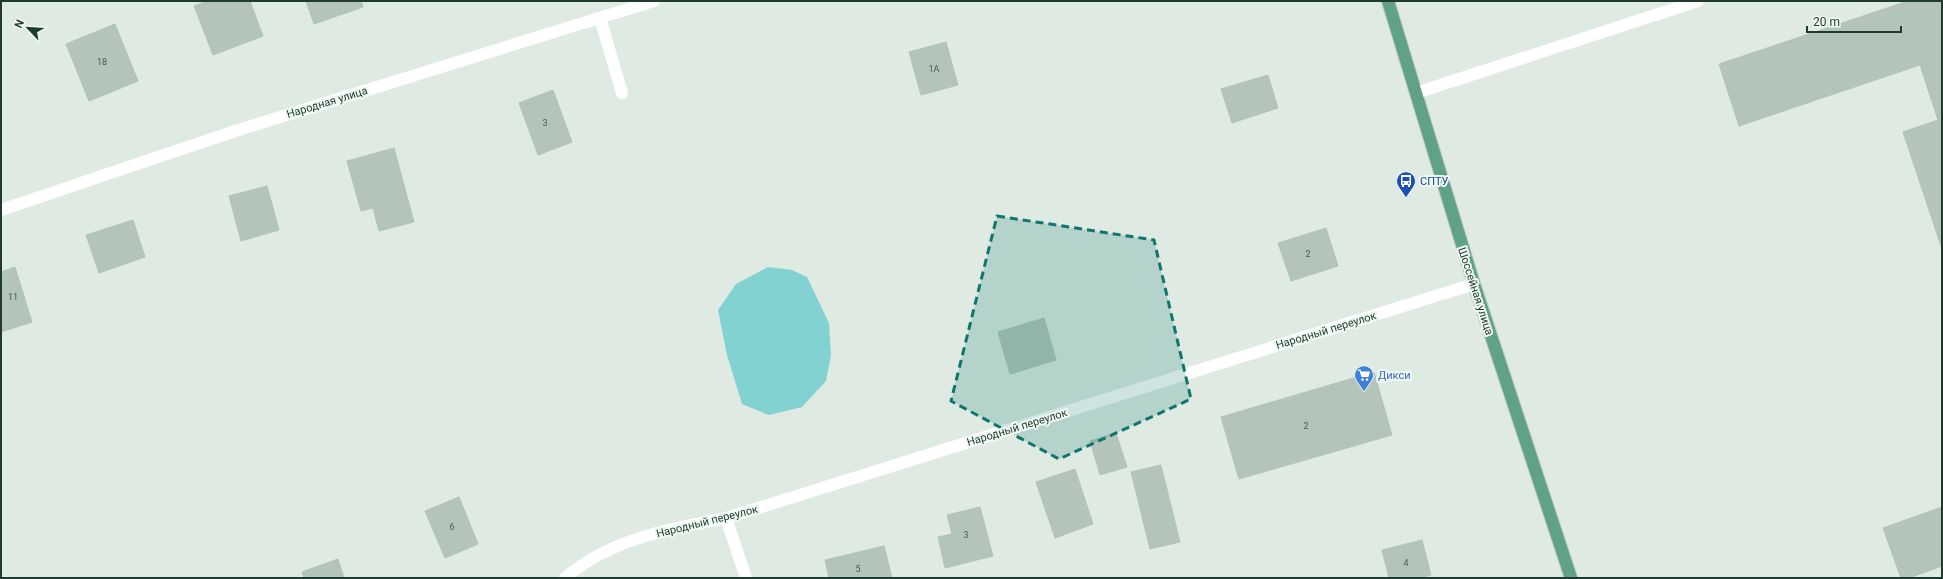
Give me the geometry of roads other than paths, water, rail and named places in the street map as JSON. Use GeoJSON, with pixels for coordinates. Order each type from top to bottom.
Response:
{"type":"FeatureCollection","features":[{"type":"Feature","properties":{"kind":"main road","name":"Шоссейная улица"},"geometry":{"type":"LineString","coordinates":[[1388,1],[1474,284],[1571,578]]}},
{"type":"Feature","properties":{"kind":"street","name":"Народная улица"},"geometry":{"type":"LineString","coordinates":[[1,210],[235,131],[654,1]]}},
{"type":"Feature","properties":{"kind":"street"},"geometry":{"type":"LineString","coordinates":[[1416,93],[1698,1]]}},
{"type":"Feature","properties":{"kind":"street"},"geometry":{"type":"LineString","coordinates":[[600,18],[622,93]]}},
{"type":"Feature","properties":{"kind":"street","name":"Народный переулок"},"geometry":{"type":"LineString","coordinates":[[564,578],[578,567],[617,545],[661,531],[726,518],[1474,284]]}},
{"type":"Feature","properties":{"kind":"street"},"geometry":{"type":"LineString","coordinates":[[726,518],[746,578]]}},
{"type":"Feature","properties":{"kind":"water"},"geometry":{"type":"Polygon","coordinates":[[[768,267],[792,270],[807,277],[829,323],[831,355],[826,381],[802,407],[769,415],[742,404],[727,355],[718,310],[736,284],[768,267]]]}},
{"type":"Feature","properties":{"kind":"place","name":"СПТУ"},"geometry":{"type":"Point","coordinates":[1406,198]}},
{"type":"Feature","properties":{"kind":"place","name":"Дикси"},"geometry":{"type":"Point","coordinates":[1364,392]}}]}
